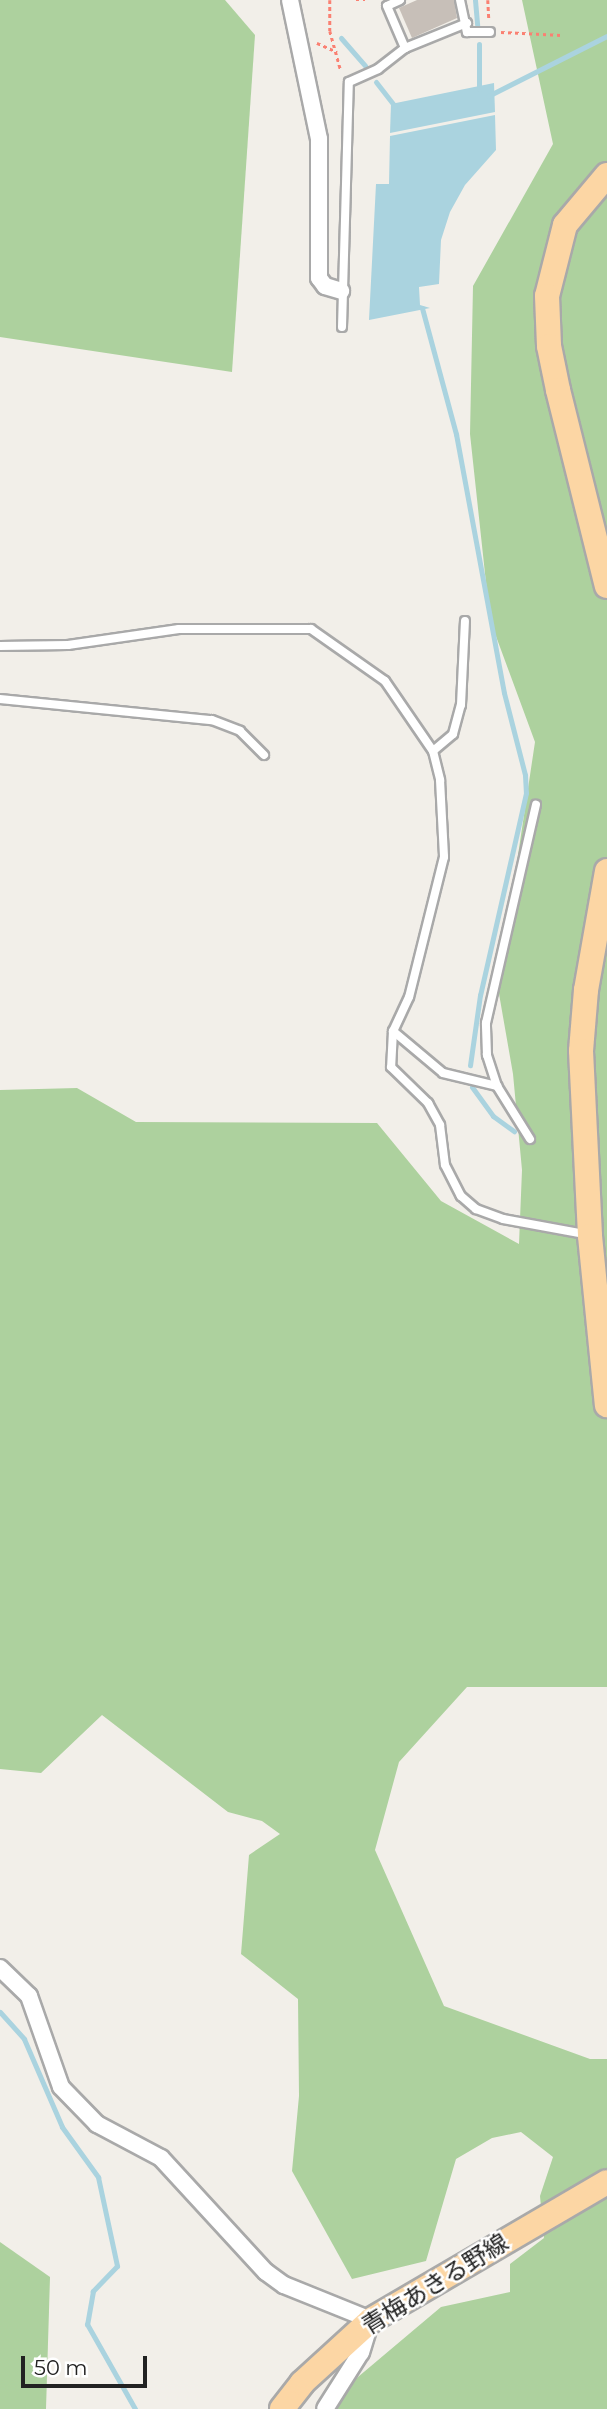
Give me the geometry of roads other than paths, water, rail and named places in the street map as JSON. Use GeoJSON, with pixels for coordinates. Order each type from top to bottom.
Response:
{"type":"FeatureCollection","features":[{"type":"Feature","properties":{"kind":"main road"},"geometry":{"type":"LineString","coordinates":[[607,175],[565,225],[547,296],[556,379],[607,586]]}},
{"type":"Feature","properties":{"kind":"main road"},"geometry":{"type":"LineString","coordinates":[[607,871],[586,990],[580,1051],[590,1236],[607,1405]]}},
{"type":"Feature","properties":{"kind":"main road","name":"青梅あきる野線"},"geometry":{"type":"LineString","coordinates":[[282,2409],[309,2375],[371,2320],[607,2182]]}},
{"type":"Feature","properties":{"kind":"street"},"geometry":{"type":"LineString","coordinates":[[290,0],[319,139],[320,278],[325,286],[341,291]]}},
{"type":"Feature","properties":{"kind":"street"},"geometry":{"type":"LineString","coordinates":[[0,1968],[29,1997],[61,2087],[97,2124],[161,2158],[265,2272],[284,2285],[371,2320],[360,2352],[325,2409]]}},
{"type":"Feature","properties":{"kind":"lane"},"geometry":{"type":"LineString","coordinates":[[400,0],[387,6],[405,48]]}},
{"type":"Feature","properties":{"kind":"lane"},"geometry":{"type":"LineString","coordinates":[[460,0],[467,32],[490,32]]}},
{"type":"Feature","properties":{"kind":"lane"},"geometry":{"type":"LineString","coordinates":[[342,327],[341,291],[347,252],[349,82],[378,69],[405,48],[467,23]]}},
{"type":"Feature","properties":{"kind":"lane"},"geometry":{"type":"LineString","coordinates":[[433,751],[453,734],[461,705],[466,621]]}},
{"type":"Feature","properties":{"kind":"lane"},"geometry":{"type":"LineString","coordinates":[[0,646],[68,645],[179,629],[311,629],[385,681],[433,751],[444,821],[442,878],[420,943],[409,997],[393,1031],[391,1067],[434,1114],[445,1165],[461,1196],[476,1209],[503,1219],[590,1236]]}},
{"type":"Feature","properties":{"kind":"lane"},"geometry":{"type":"LineString","coordinates":[[0,699],[212,720],[240,731],[264,755]]}},
{"type":"Feature","properties":{"kind":"lane"},"geometry":{"type":"LineString","coordinates":[[530,1139],[497,1086],[487,1055],[486,1023],[537,805]]}},
{"type":"Feature","properties":{"kind":"lane"},"geometry":{"type":"LineString","coordinates":[[393,1031],[443,1073],[497,1086]]}},
{"type":"Feature","properties":{"kind":"water"},"geometry":{"type":"Polygon","coordinates":[[[494,83],[495,112],[390,133],[391,104],[494,83]]]}},
{"type":"Feature","properties":{"kind":"water"},"geometry":{"type":"Polygon","coordinates":[[[495,115],[496,150],[465,185],[450,212],[441,240],[439,284],[419,287],[420,305],[430,308],[369,320],[376,184],[389,184],[390,136],[495,115]]]}},
{"type":"Feature","properties":{"kind":"waterway"},"geometry":{"type":"LineString","coordinates":[[475,0],[477,25]]}},
{"type":"Feature","properties":{"kind":"waterway"},"geometry":{"type":"LineString","coordinates":[[488,96],[607,36]]}},
{"type":"Feature","properties":{"kind":"waterway"},"geometry":{"type":"LineString","coordinates":[[341,38],[365,66]]}},
{"type":"Feature","properties":{"kind":"waterway"},"geometry":{"type":"LineString","coordinates":[[479,44],[479,89]]}},
{"type":"Feature","properties":{"kind":"waterway"},"geometry":{"type":"LineString","coordinates":[[376,82],[395,106]]}},
{"type":"Feature","properties":{"kind":"waterway"},"geometry":{"type":"LineString","coordinates":[[422,308],[456,434],[504,693],[525,775],[526,793],[480,995],[470,1065]]}},
{"type":"Feature","properties":{"kind":"waterway"},"geometry":{"type":"LineString","coordinates":[[472,1087],[493,1116],[514,1131]]}},
{"type":"Feature","properties":{"kind":"waterway"},"geometry":{"type":"LineString","coordinates":[[0,2012],[24,2039],[62,2127],[98,2177],[117,2266],[93,2291],[87,2324],[135,2409]]}}]}
